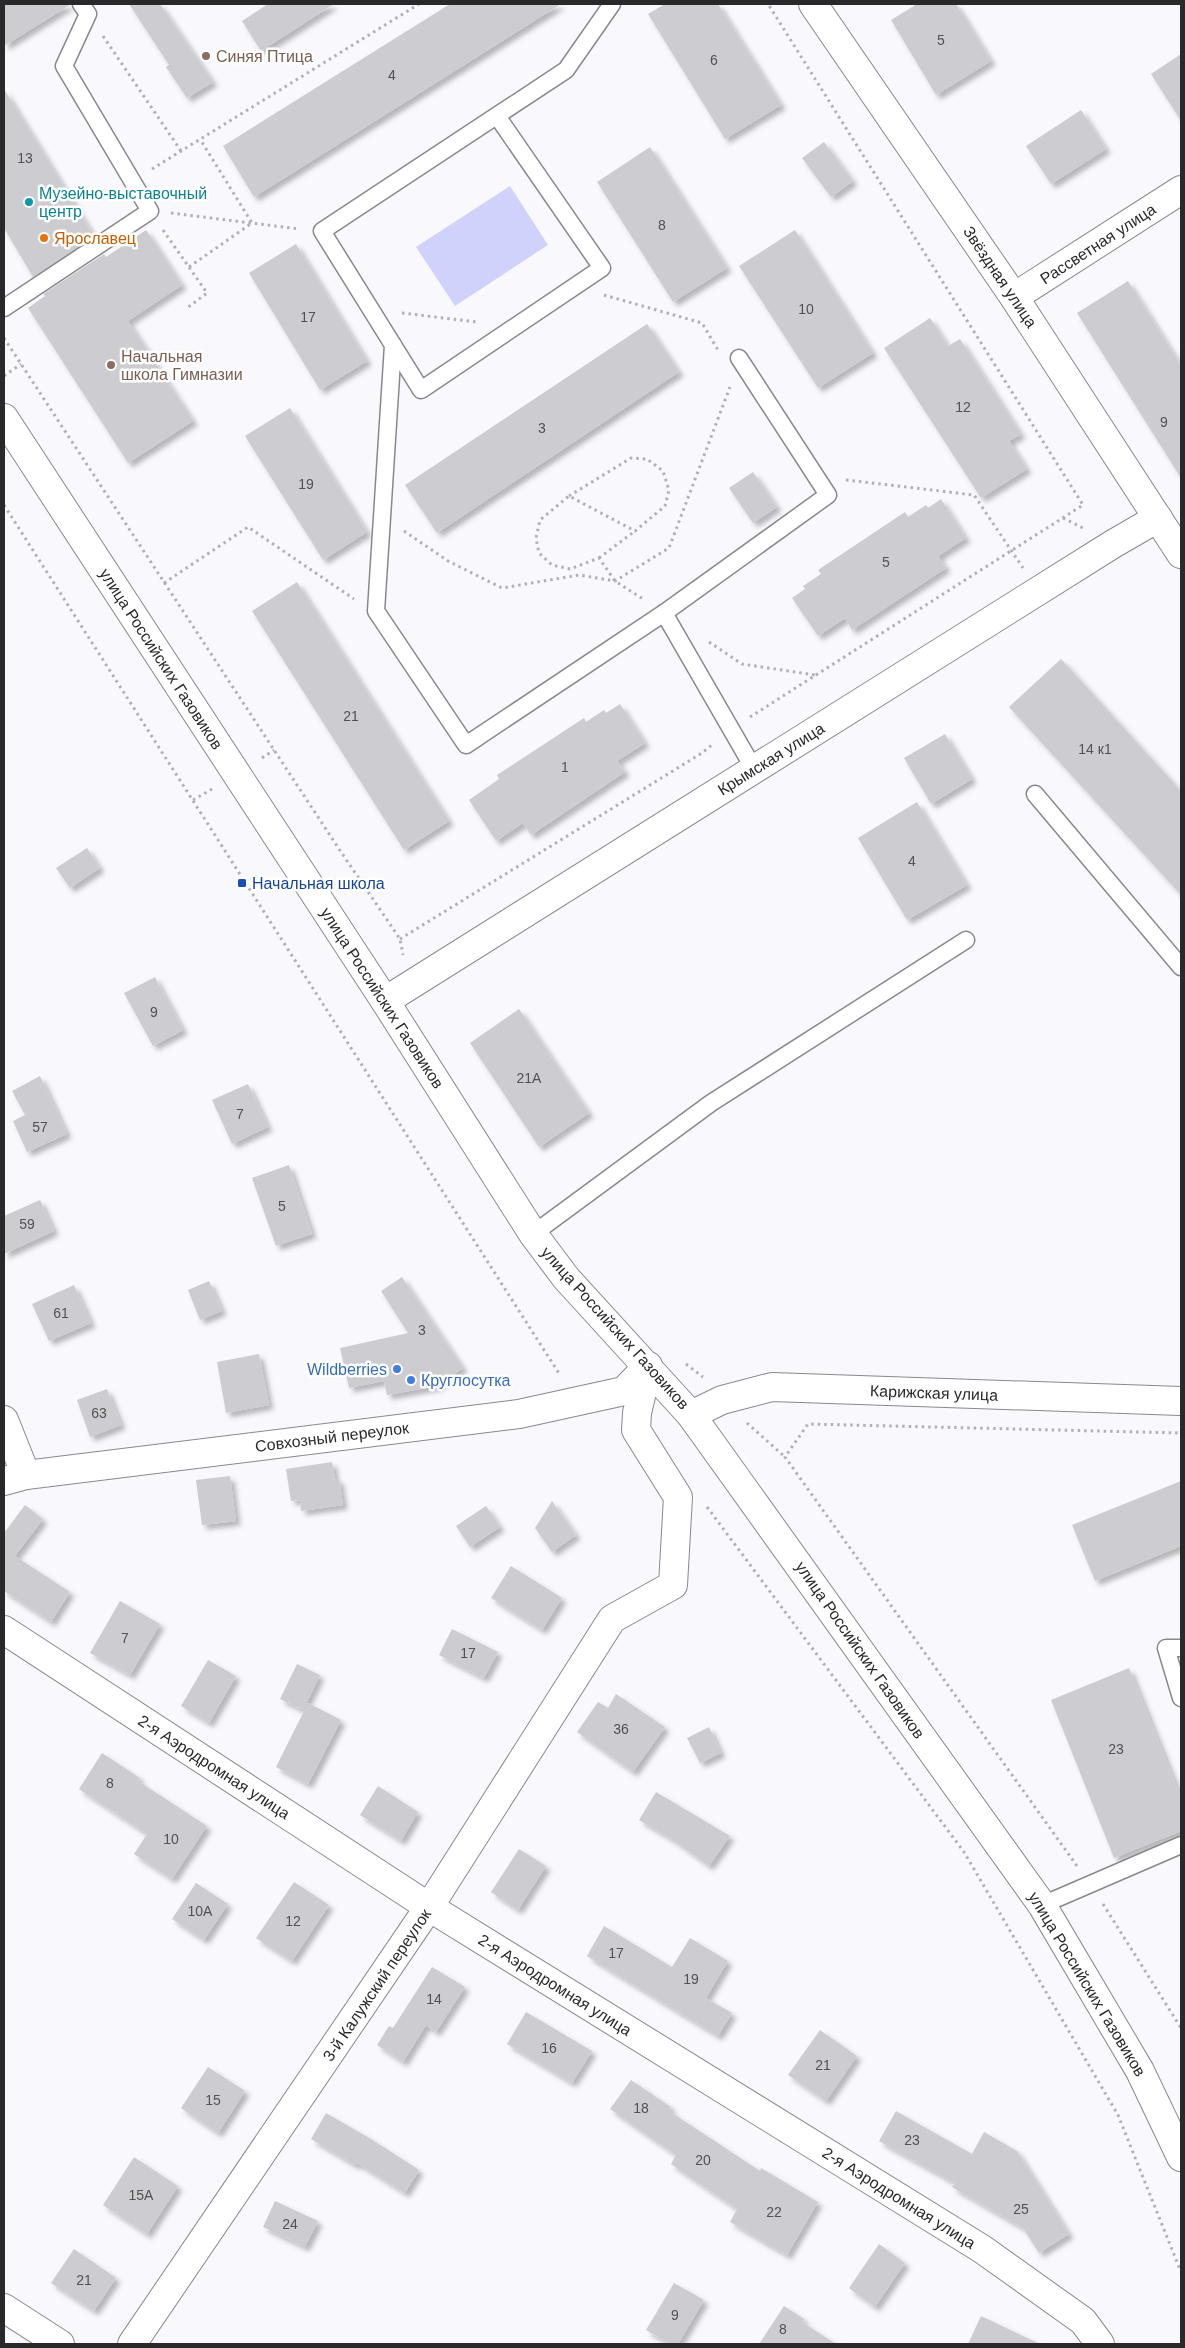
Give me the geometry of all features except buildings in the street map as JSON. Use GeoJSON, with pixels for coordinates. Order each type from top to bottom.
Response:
{"type":"FeatureCollection","features":[{"type":"Feature","properties":{"kind":"street","name":"Звёздная улица"},"geometry":{"type":"LineString","coordinates":[[813,4],[1014,297],[1181,554]]}},
{"type":"Feature","properties":{"kind":"street","name":"Рассветная улица"},"geometry":{"type":"LineString","coordinates":[[1014,297],[1181,190]]}},
{"type":"Feature","properties":{"kind":"street","name":"улица Российских Газовиков"},"geometry":{"type":"LineString","coordinates":[[4,418],[385,1001],[533,1234],[566,1278],[691,1414],[1042,1905],[1140,2071],[1181,2157]]}},
{"type":"Feature","properties":{"kind":"street","name":"Крымская улица"},"geometry":{"type":"LineString","coordinates":[[385,1001],[1041,591],[1113,544],[1158,518]]}},
{"type":"Feature","properties":{"kind":"street","name":"Совхозный переулок"},"geometry":{"type":"LineString","coordinates":[[15,1478],[519,1414],[624,1391],[648,1366]]}},
{"type":"Feature","properties":{"kind":"street","name":"3-й Калужский переулок"},"geometry":{"type":"LineString","coordinates":[[132,2344],[430,1907],[612,1619],[673,1585],[678,1498],[636,1430],[637,1413],[648,1366]]}},
{"type":"Feature","properties":{"kind":"street","name":"Карижская улица"},"geometry":{"type":"LineString","coordinates":[[691,1414],[722,1400],[772,1387],[1181,1400]]}},
{"type":"Feature","properties":{"kind":"street"},"geometry":{"type":"LineString","coordinates":[[4,1420],[15,1478]]}},
{"type":"Feature","properties":{"kind":"street","name":"2-я Аэродромная улица"},"geometry":{"type":"LineString","coordinates":[[4,1630],[430,1907],[982,2249],[1083,2321],[1100,2344]]}},
{"type":"Feature","properties":{"kind":"street"},"geometry":{"type":"LineString","coordinates":[[4,2308],[60,2344]]}},
{"type":"Feature","properties":{"kind":"lane"},"geometry":{"type":"LineString","coordinates":[[497,116],[602,268],[421,390],[322,231],[566,70],[612,4]]}},
{"type":"Feature","properties":{"kind":"lane"},"geometry":{"type":"LineString","coordinates":[[4,308],[150,211],[64,66],[84,9]]}},
{"type":"Feature","properties":{"kind":"lane"},"geometry":{"type":"LineString","coordinates":[[393,345],[376,611],[466,745],[664,612],[828,495],[739,358]]}},
{"type":"Feature","properties":{"kind":"lane"},"geometry":{"type":"LineString","coordinates":[[664,612],[754,769]]}},
{"type":"Feature","properties":{"kind":"lane"},"geometry":{"type":"LineString","coordinates":[[1035,794],[1181,967]]}},
{"type":"Feature","properties":{"kind":"lane"},"geometry":{"type":"LineString","coordinates":[[533,1234],[711,1103],[966,940]]}},
{"type":"Feature","properties":{"kind":"lane"},"geometry":{"type":"LineString","coordinates":[[1181,1648],[1166,1648],[1181,1698]]}},
{"type":"Feature","properties":{"kind":"lane"},"geometry":{"type":"LineString","coordinates":[[1042,1905],[1181,1845]]}},
{"type":"Feature","properties":{"kind":"path"},"geometry":{"type":"LineString","coordinates":[[132,181],[419,4]]}},
{"type":"Feature","properties":{"kind":"path"},"geometry":{"type":"LineString","coordinates":[[84,9],[181,151]]}},
{"type":"Feature","properties":{"kind":"path"},"geometry":{"type":"LineString","coordinates":[[200,139],[252,223]]}},
{"type":"Feature","properties":{"kind":"path"},"geometry":{"type":"LineString","coordinates":[[150,211],[322,231]]}},
{"type":"Feature","properties":{"kind":"path"},"geometry":{"type":"LineString","coordinates":[[150,211],[207,293],[186,308]]}},
{"type":"Feature","properties":{"kind":"path"},"geometry":{"type":"LineString","coordinates":[[189,266],[252,223]]}},
{"type":"Feature","properties":{"kind":"path"},"geometry":{"type":"LineString","coordinates":[[574,286],[702,323],[720,354]]}},
{"type":"Feature","properties":{"kind":"path"},"geometry":{"type":"LineString","coordinates":[[371,310],[515,326]]}},
{"type":"Feature","properties":{"kind":"path"},"geometry":{"type":"LineString","coordinates":[[4,338],[400,939],[409,987]]}},
{"type":"Feature","properties":{"kind":"path"},"geometry":{"type":"LineString","coordinates":[[4,376],[21,364]]}},
{"type":"Feature","properties":{"kind":"path"},"geometry":{"type":"LineString","coordinates":[[382,516],[448,562],[502,588],[579,575],[615,581],[669,548],[730,386]]}},
{"type":"Feature","properties":{"kind":"path"},"geometry":{"type":"LineString","coordinates":[[631,458],[647,459],[663,471],[669,490],[665,506],[635,531],[599,558],[570,569],[552,565],[539,553],[536,538],[540,520],[569,496],[631,458]]}},
{"type":"Feature","properties":{"kind":"path"},"geometry":{"type":"LineString","coordinates":[[816,477],[974,495],[1041,591]]}},
{"type":"Feature","properties":{"kind":"path"},"geometry":{"type":"LineString","coordinates":[[569,496],[635,531]]}},
{"type":"Feature","properties":{"kind":"path"},"geometry":{"type":"LineString","coordinates":[[4,505],[578,1402]]}},
{"type":"Feature","properties":{"kind":"path"},"geometry":{"type":"LineString","coordinates":[[164,583],[248,526],[353,599],[378,584]]}},
{"type":"Feature","properties":{"kind":"path"},"geometry":{"type":"LineString","coordinates":[[599,558],[615,581],[664,612]]}},
{"type":"Feature","properties":{"kind":"path"},"geometry":{"type":"LineString","coordinates":[[703,638],[742,664],[816,675]]}},
{"type":"Feature","properties":{"kind":"path"},"geometry":{"type":"LineString","coordinates":[[685,1364],[702,1375],[722,1400],[784,1457],[1090,1884],[1181,2028]]}},
{"type":"Feature","properties":{"kind":"path"},"geometry":{"type":"LineString","coordinates":[[784,1457],[808,1424],[1181,1433]]}},
{"type":"Feature","properties":{"kind":"path"},"geometry":{"type":"LineString","coordinates":[[702,1501],[964,1852],[1118,2115],[1181,2272]]}},
{"type":"Feature","properties":{"kind":"shaded area"},"geometry":{"type":"Polygon","coordinates":[[[510,186],[548,245],[455,306],[416,247],[510,186]]]}},
{"type":"Feature","properties":{"kind":"place","name":"Синяя Птица"},"geometry":{"type":"Point","coordinates":[206,56]}},
{"type":"Feature","properties":{"kind":"place","name":"Музейно-выставочный центр"},"geometry":{"type":"Point","coordinates":[29,202]}},
{"type":"Feature","properties":{"kind":"place","name":"Ярославец"},"geometry":{"type":"Point","coordinates":[44,238]}},
{"type":"Feature","properties":{"kind":"place","name":"Начальная школа Гимназии"},"geometry":{"type":"Point","coordinates":[111,365]}},
{"type":"Feature","properties":{"kind":"place","name":"Начальная школа"},"geometry":{"type":"Point","coordinates":[242,883]}},
{"type":"Feature","properties":{"kind":"place","name":"Wildberries"},"geometry":{"type":"Point","coordinates":[397,1369]}},
{"type":"Feature","properties":{"kind":"place","name":"Круглосутка"},"geometry":{"type":"Point","coordinates":[411,1380]}}]}
